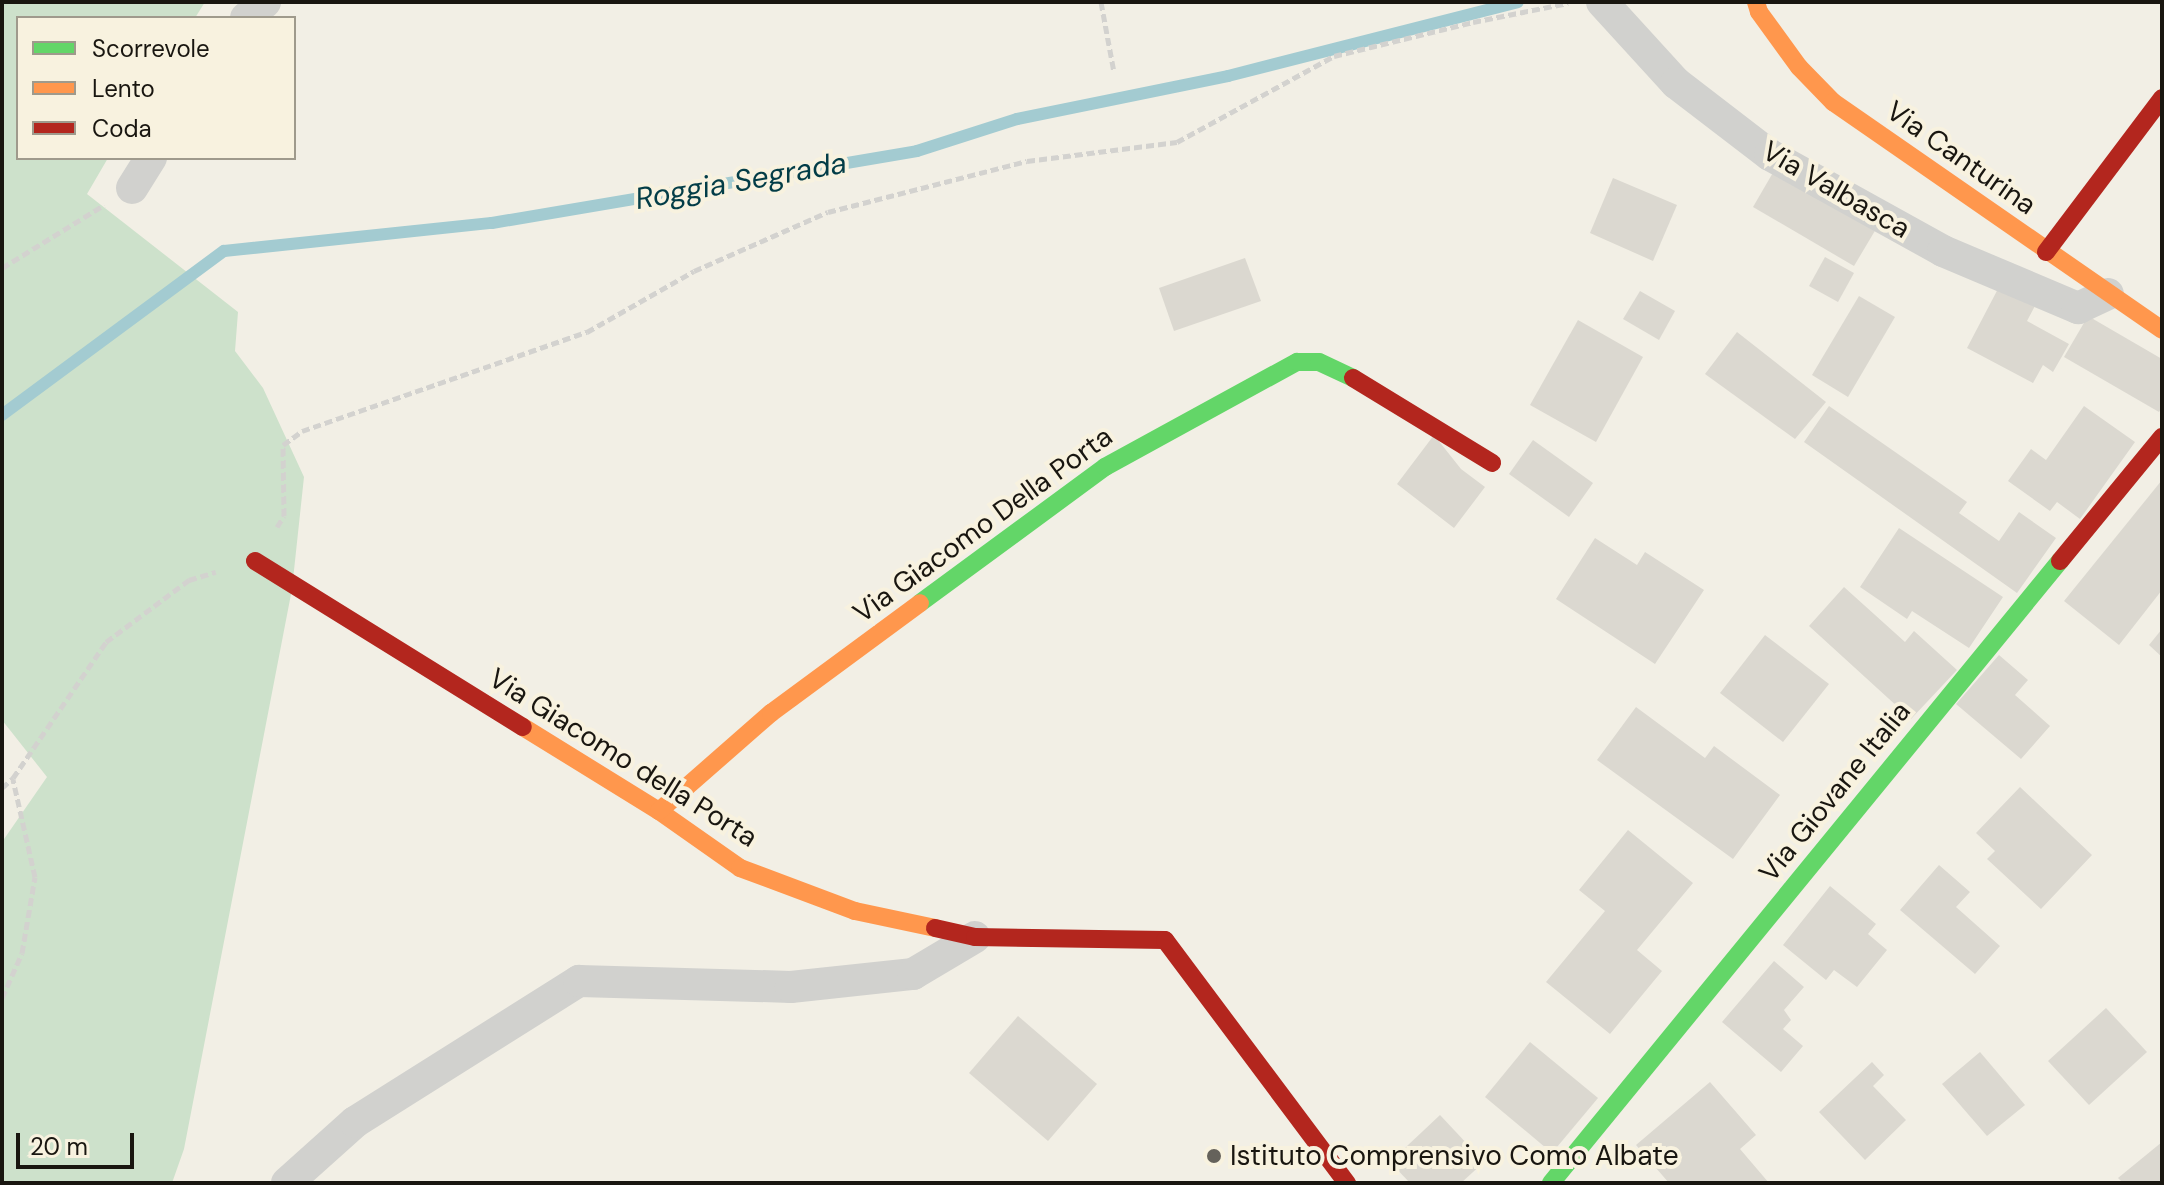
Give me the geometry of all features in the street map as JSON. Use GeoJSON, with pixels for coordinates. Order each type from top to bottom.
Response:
{"type":"FeatureCollection","features":[{"type":"Feature","properties":{"kind":"street"},"geometry":{"type":"LineString","coordinates":[[248,16],[265,2]]}},
{"type":"Feature","properties":{"kind":"street","name":"Via Valbasca"},"geometry":{"type":"LineString","coordinates":[[1602,2],[1676,83],[1770,155],[1943,251],[2078,308],[2108,294]]}},
{"type":"Feature","properties":{"kind":"street","name":"Via Canturina"},"geometry":{"type":"LineString","coordinates":[[1758,7],[1799,67],[1833,102],[2162,330]]}},
{"type":"Feature","properties":{"kind":"street"},"geometry":{"type":"LineString","coordinates":[[2046,252],[2162,98]]}},
{"type":"Feature","properties":{"kind":"street"},"geometry":{"type":"LineString","coordinates":[[132,188],[150,160]]}},
{"type":"Feature","properties":{"kind":"street","name":"Via Giacomo Della Porta"},"geometry":{"type":"LineString","coordinates":[[659,811],[771,713],[1105,467],[1297,362],[1319,362],[1337,368],[1492,463]]}},
{"type":"Feature","properties":{"kind":"street","name":"Via Giovane Italia"},"geometry":{"type":"LineString","coordinates":[[1551,1183],[2162,437]]}},
{"type":"Feature","properties":{"kind":"street","name":"Via Giacomo della Porta"},"geometry":{"type":"LineString","coordinates":[[255,561],[659,811],[740,868],[855,911],[975,937],[1165,940],[1347,1183]]}},
{"type":"Feature","properties":{"kind":"street"},"geometry":{"type":"LineString","coordinates":[[287,1183],[355,1122],[579,981],[791,987],[913,974],[975,937]]}},
{"type":"Feature","properties":{"kind":"path"},"geometry":{"type":"LineString","coordinates":[[1101,2],[1114,72]]}},
{"type":"Feature","properties":{"kind":"path"},"geometry":{"type":"LineString","coordinates":[[2,788],[13,778],[106,642],[189,580],[255,561],[284,516],[283,445],[302,431],[587,332],[694,271],[828,212],[1027,161],[1177,142],[1334,56],[1473,22],[1575,2]]}},
{"type":"Feature","properties":{"kind":"path"},"geometry":{"type":"LineString","coordinates":[[2,268],[132,188]]}},
{"type":"Feature","properties":{"kind":"path"},"geometry":{"type":"LineString","coordinates":[[2,998],[22,953],[35,877],[13,778]]}},
{"type":"Feature","properties":{"kind":"green space"},"geometry":{"type":"Polygon","coordinates":[[[2,2],[205,2],[196,16],[16,16],[16,160],[107,160],[87,194],[238,312],[235,351],[263,388],[304,477],[292,589],[184,1149],[172,1183],[2,1183],[2,842],[47,777],[2,720],[2,2]]]}},
{"type":"Feature","properties":{"kind":"building"},"geometry":{"type":"Polygon","coordinates":[[[1778,164],[1879,224],[1854,266],[1753,207],[1778,164]]]}},
{"type":"Feature","properties":{"kind":"building"},"geometry":{"type":"Polygon","coordinates":[[[1613,178],[1677,205],[1653,261],[1590,233],[1613,178]]]}},
{"type":"Feature","properties":{"kind":"building"},"geometry":{"type":"Polygon","coordinates":[[[1825,257],[1854,273],[1838,302],[1809,286],[1825,257]]]}},
{"type":"Feature","properties":{"kind":"building"},"geometry":{"type":"Polygon","coordinates":[[[1245,258],[1261,301],[1174,331],[1159,288],[1245,258]]]}},
{"type":"Feature","properties":{"kind":"building"},"geometry":{"type":"Polygon","coordinates":[[[2000,285],[2036,304],[2027,321],[2069,344],[2053,372],[2043,365],[2033,383],[1967,348],[2000,285]]]}},
{"type":"Feature","properties":{"kind":"building"},"geometry":{"type":"Polygon","coordinates":[[[1640,291],[1675,311],[1659,340],[1623,319],[1640,291]]]}},
{"type":"Feature","properties":{"kind":"building"},"geometry":{"type":"Polygon","coordinates":[[[1859,296],[1895,317],[1848,397],[1812,375],[1859,296]]]}},
{"type":"Feature","properties":{"kind":"building"},"geometry":{"type":"Polygon","coordinates":[[[2088,316],[2162,359],[2162,407],[2159,412],[2064,357],[2088,316]]]}},
{"type":"Feature","properties":{"kind":"building"},"geometry":{"type":"Polygon","coordinates":[[[1578,320],[1643,357],[1596,442],[1530,405],[1578,320]]]}},
{"type":"Feature","properties":{"kind":"building"},"geometry":{"type":"Polygon","coordinates":[[[1737,332],[1826,402],[1795,439],[1705,374],[1737,332]]]}},
{"type":"Feature","properties":{"kind":"building"},"geometry":{"type":"Polygon","coordinates":[[[1829,406],[1967,502],[1959,513],[1999,541],[2019,512],[2056,538],[2017,593],[1804,442],[1829,406]]]}},
{"type":"Feature","properties":{"kind":"building"},"geometry":{"type":"Polygon","coordinates":[[[2084,406],[2135,442],[2080,519],[2057,502],[2050,511],[2008,481],[2031,449],[2046,460],[2084,406]]]}},
{"type":"Feature","properties":{"kind":"building"},"geometry":{"type":"Polygon","coordinates":[[[1434,435],[1461,469],[1485,487],[1454,528],[1397,484],[1434,435]]]}},
{"type":"Feature","properties":{"kind":"building"},"geometry":{"type":"Polygon","coordinates":[[[1533,440],[1593,483],[1569,517],[1509,474],[1533,440]]]}},
{"type":"Feature","properties":{"kind":"building"},"geometry":{"type":"Polygon","coordinates":[[[2162,480],[2162,590],[2119,645],[2064,601],[2162,480]]]}},
{"type":"Feature","properties":{"kind":"building"},"geometry":{"type":"Polygon","coordinates":[[[1899,528],[2003,597],[1969,648],[1912,611],[1907,619],[1860,587],[1899,528]]]}},
{"type":"Feature","properties":{"kind":"building"},"geometry":{"type":"Polygon","coordinates":[[[1595,538],[1637,565],[1645,552],[1704,590],[1655,664],[1556,599],[1595,538]]]}},
{"type":"Feature","properties":{"kind":"building"},"geometry":{"type":"Polygon","coordinates":[[[1844,587],[1905,642],[1914,631],[1957,670],[1911,719],[1809,626],[1844,587]]]}},
{"type":"Feature","properties":{"kind":"building"},"geometry":{"type":"Polygon","coordinates":[[[2162,629],[2162,657],[2149,645],[2162,629]]]}},
{"type":"Feature","properties":{"kind":"building"},"geometry":{"type":"Polygon","coordinates":[[[1765,635],[1829,684],[1783,742],[1720,693],[1765,635]]]}},
{"type":"Feature","properties":{"kind":"building"},"geometry":{"type":"Polygon","coordinates":[[[1999,655],[2028,680],[2015,695],[2050,726],[2021,759],[1956,704],[1999,655]]]}},
{"type":"Feature","properties":{"kind":"building"},"geometry":{"type":"Polygon","coordinates":[[[1636,707],[1705,758],[1714,746],[1780,795],[1733,859],[1597,760],[1636,707]]]}},
{"type":"Feature","properties":{"kind":"building"},"geometry":{"type":"Polygon","coordinates":[[[2020,787],[2092,855],[2041,909],[1987,859],[1995,851],[1976,833],[2020,787]]]}},
{"type":"Feature","properties":{"kind":"building"},"geometry":{"type":"Polygon","coordinates":[[[1628,830],[1693,883],[1637,950],[1662,971],[1610,1034],[1546,982],[1605,911],[1579,890],[1628,830]]]}},
{"type":"Feature","properties":{"kind":"building"},"geometry":{"type":"Polygon","coordinates":[[[1939,865],[1970,892],[1956,907],[2000,946],[1975,974],[1900,910],[1939,865]]]}},
{"type":"Feature","properties":{"kind":"building"},"geometry":{"type":"Polygon","coordinates":[[[1830,886],[1876,924],[1868,934],[1887,950],[1857,987],[1834,970],[1826,980],[1783,945],[1830,886]]]}},
{"type":"Feature","properties":{"kind":"building"},"geometry":{"type":"Polygon","coordinates":[[[1774,961],[1804,987],[1784,1010],[1791,1020],[1783,1029],[1803,1046],[1781,1072],[1722,1022],[1774,961]]]}},
{"type":"Feature","properties":{"kind":"building"},"geometry":{"type":"Polygon","coordinates":[[[2106,1008],[2147,1052],[2089,1105],[2048,1061],[2106,1008]]]}},
{"type":"Feature","properties":{"kind":"building"},"geometry":{"type":"Polygon","coordinates":[[[1018,1016],[1097,1084],[1048,1141],[969,1073],[1018,1016]]]}},
{"type":"Feature","properties":{"kind":"building"},"geometry":{"type":"Polygon","coordinates":[[[1530,1042],[1598,1098],[1552,1153],[1485,1097],[1530,1042]]]}},
{"type":"Feature","properties":{"kind":"building"},"geometry":{"type":"Polygon","coordinates":[[[1980,1052],[2025,1105],[1987,1136],[1942,1084],[1980,1052]]]}},
{"type":"Feature","properties":{"kind":"building"},"geometry":{"type":"Polygon","coordinates":[[[1872,1062],[1884,1075],[1873,1086],[1906,1120],[1865,1160],[1819,1112],[1872,1062]]]}},
{"type":"Feature","properties":{"kind":"building"},"geometry":{"type":"Polygon","coordinates":[[[1710,1082],[1756,1135],[1740,1149],[1769,1183],[1669,1183],[1636,1145],[1710,1082]]]}},
{"type":"Feature","properties":{"kind":"building"},"geometry":{"type":"Polygon","coordinates":[[[1440,1115],[1484,1162],[1461,1183],[1410,1183],[1390,1162],[1440,1115]]]}},
{"type":"Feature","properties":{"kind":"building"},"geometry":{"type":"Polygon","coordinates":[[[2162,1142],[2162,1183],[2123,1183],[2118,1178],[2162,1142]]]}},
{"type":"Feature","properties":{"kind":"waterway","name":"Roggia Segrada"},"geometry":{"type":"LineString","coordinates":[[2,415],[224,251],[492,223],[917,151],[1017,119],[1228,76],[1518,2]]}},
{"type":"Feature","properties":{"kind":"traffic: fast"},"geometry":{"type":"LineString","coordinates":[[920,603],[1105,467],[1297,362],[1319,362],[1353,378]]}},
{"type":"Feature","properties":{"kind":"traffic: fast"},"geometry":{"type":"LineString","coordinates":[[1551,1183],[2060,561]]}},
{"type":"Feature","properties":{"kind":"traffic: slow"},"geometry":{"type":"LineString","coordinates":[[1756,2],[1759,12],[1799,67],[1833,102],[2162,330]]}},
{"type":"Feature","properties":{"kind":"traffic: slow"},"geometry":{"type":"LineString","coordinates":[[659,811],[771,713],[920,603]]}},
{"type":"Feature","properties":{"kind":"traffic: slow"},"geometry":{"type":"LineString","coordinates":[[523,727],[659,811],[740,868],[855,911],[935,928]]}},
{"type":"Feature","properties":{"kind":"traffic: jam"},"geometry":{"type":"LineString","coordinates":[[2046,252],[2162,98]]}},
{"type":"Feature","properties":{"kind":"traffic: jam"},"geometry":{"type":"LineString","coordinates":[[1353,378],[1492,463]]}},
{"type":"Feature","properties":{"kind":"traffic: jam"},"geometry":{"type":"LineString","coordinates":[[2060,561],[2162,437]]}},
{"type":"Feature","properties":{"kind":"traffic: jam"},"geometry":{"type":"LineString","coordinates":[[255,561],[523,727]]}},
{"type":"Feature","properties":{"kind":"traffic: jam"},"geometry":{"type":"LineString","coordinates":[[935,928],[975,937],[1165,940],[1347,1183]]}},
{"type":"Feature","properties":{"kind":"place","name":"Istituto Comprensivo Como Albate"},"geometry":{"type":"Point","coordinates":[1214,1156]}}]}
